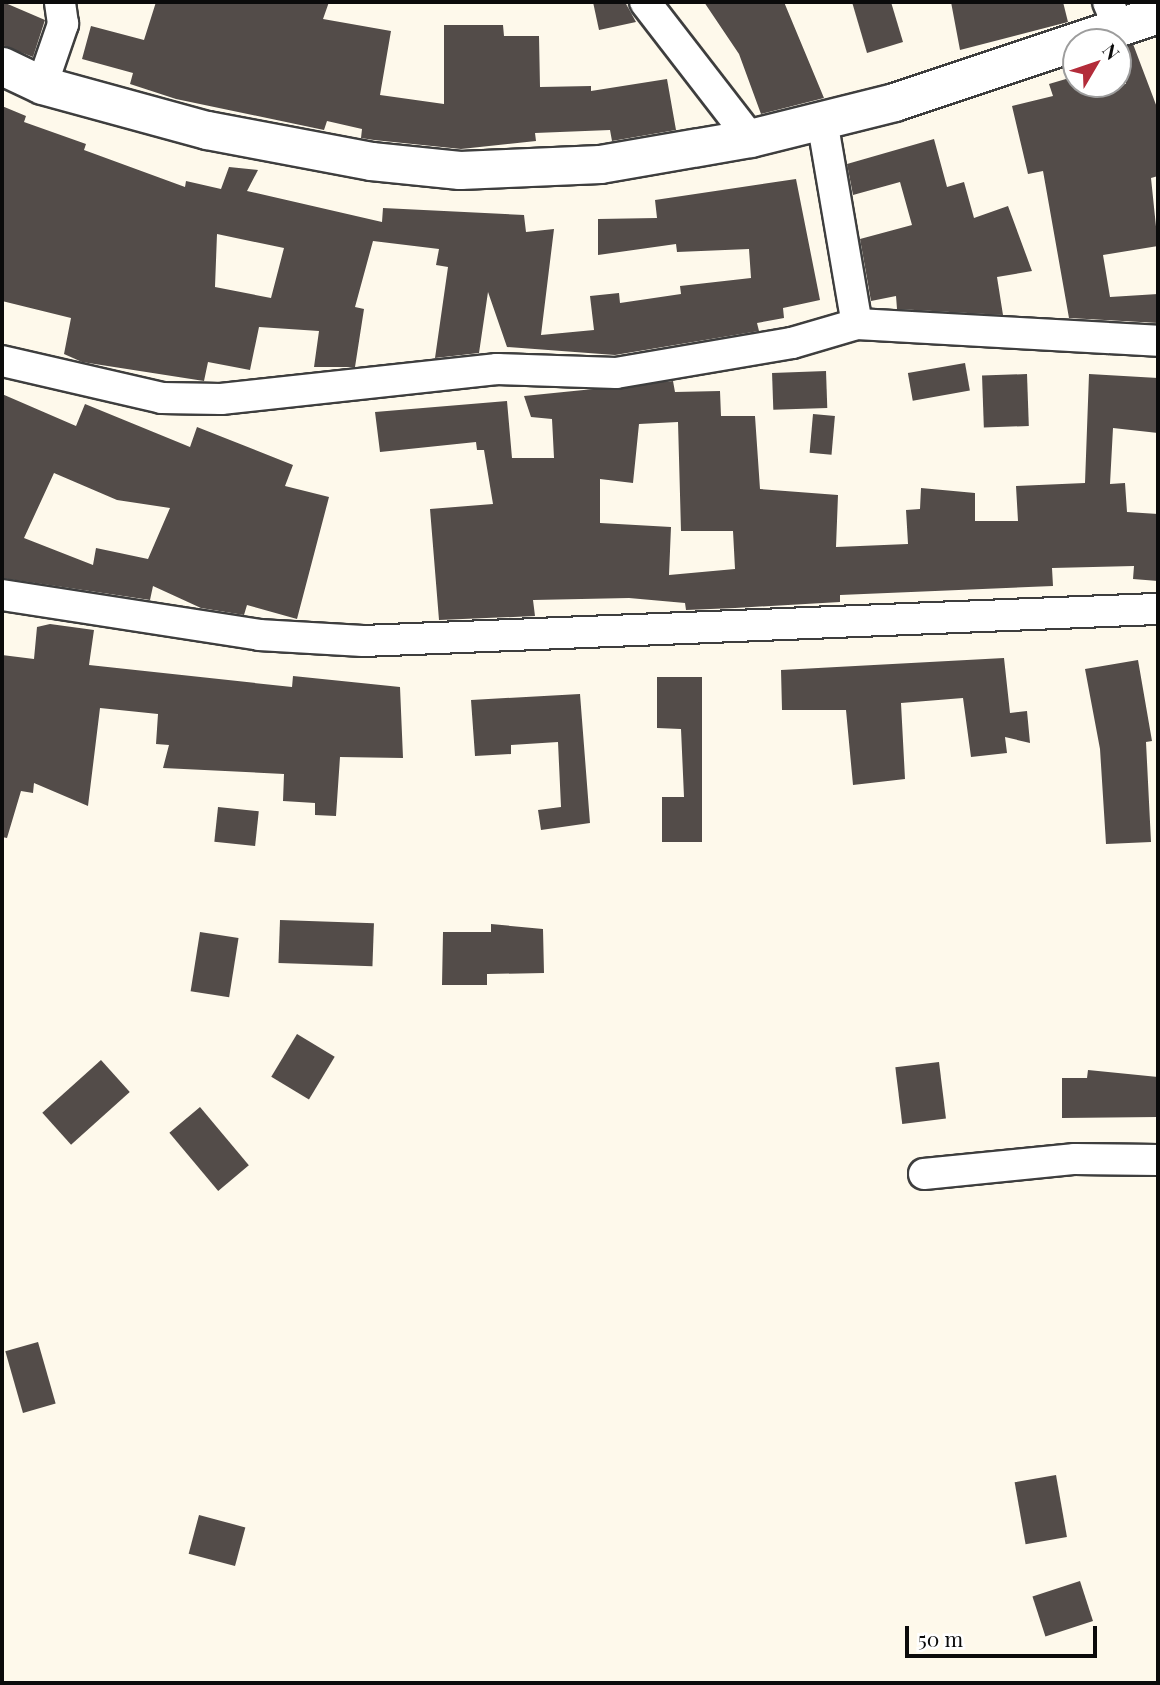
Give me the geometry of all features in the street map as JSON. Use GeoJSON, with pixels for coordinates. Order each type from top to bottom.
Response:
{"type":"FeatureCollection","features":[{"type":"Feature","properties":{"kind":"street"},"geometry":{"type":"LineString","coordinates":[[42,85],[63,24],[60,2]]}},
{"type":"Feature","properties":{"kind":"street"},"geometry":{"type":"LineString","coordinates":[[645,2],[750,138]]}},
{"type":"Feature","properties":{"kind":"street"},"geometry":{"type":"LineString","coordinates":[[2,66],[42,85],[207,130],[460,170],[600,164],[750,138],[822,120],[1113,13],[1157,19]]}},
{"type":"Feature","properties":{"kind":"street"},"geometry":{"type":"LineString","coordinates":[[822,120],[857,324]]}},
{"type":"Feature","properties":{"kind":"street"},"geometry":{"type":"LineString","coordinates":[[2,361],[162,398],[221,399],[498,369],[616,373],[792,343],[857,324],[1158,341]]}},
{"type":"Feature","properties":{"kind":"street"},"geometry":{"type":"LineString","coordinates":[[2,595],[259,635],[363,641],[1158,610]]}},
{"type":"Feature","properties":{"kind":"street"},"geometry":{"type":"LineString","coordinates":[[924,1174],[1075,1159],[1158,1160]]}},
{"type":"Feature","properties":{"kind":"building"},"geometry":{"type":"Polygon","coordinates":[[[3,2],[45,20],[33,57],[2,45],[3,2]]]}},
{"type":"Feature","properties":{"kind":"building"},"geometry":{"type":"Polygon","coordinates":[[[156,2],[329,2],[323,19],[391,31],[380,95],[444,104],[444,25],[503,25],[504,36],[539,36],[540,87],[591,86],[591,91],[667,79],[676,130],[612,141],[610,130],[535,133],[536,141],[461,149],[374,140],[361,138],[362,129],[327,121],[324,130],[176,99],[130,84],[133,73],[82,59],[91,26],[144,40],[156,2]]]}},
{"type":"Feature","properties":{"kind":"building"},"geometry":{"type":"Polygon","coordinates":[[[593,2],[625,2],[636,22],[599,30],[593,2]]]}},
{"type":"Feature","properties":{"kind":"building"},"geometry":{"type":"Polygon","coordinates":[[[704,2],[784,2],[824,98],[761,114],[739,54],[704,2]]]}},
{"type":"Feature","properties":{"kind":"building"},"geometry":{"type":"Polygon","coordinates":[[[852,2],[891,2],[903,42],[867,53],[852,2]]]}},
{"type":"Feature","properties":{"kind":"building"},"geometry":{"type":"Polygon","coordinates":[[[951,2],[1063,2],[1068,22],[960,50],[951,2]]]}},
{"type":"Feature","properties":{"kind":"building"},"geometry":{"type":"Polygon","coordinates":[[[1132,44],[1158,110],[1158,176],[1151,178],[1158,246],[1103,255],[1110,297],[1158,294],[1158,323],[1069,318],[1043,171],[1028,174],[1012,106],[1053,96],[1049,84],[1062,80],[1062,98],[1132,98],[1132,44]]]}},
{"type":"Feature","properties":{"kind":"building"},"geometry":{"type":"Polygon","coordinates":[[[2,106],[26,116],[24,122],[86,144],[84,150],[185,187],[186,181],[221,189],[229,167],[258,170],[247,191],[382,222],[383,208],[524,215],[526,232],[554,229],[541,335],[594,330],[590,296],[619,293],[620,303],[681,294],[680,286],[751,278],[749,249],[677,252],[676,244],[598,255],[598,219],[657,218],[655,200],[796,179],[820,300],[783,308],[784,318],[757,323],[759,331],[615,355],[507,347],[488,292],[479,353],[435,358],[448,267],[436,265],[439,249],[373,241],[355,307],[364,309],[355,367],[314,367],[319,331],[259,327],[250,370],[208,362],[204,381],[82,362],[64,354],[71,318],[2,301],[2,106]],[[217,234],[215,287],[271,298],[284,248],[217,234]]]}},
{"type":"Feature","properties":{"kind":"building"},"geometry":{"type":"Polygon","coordinates":[[[934,139],[947,187],[964,182],[974,218],[1008,206],[1032,271],[997,277],[1003,315],[897,309],[896,296],[871,301],[860,239],[912,225],[900,182],[853,195],[847,164],[934,139]]]}},
{"type":"Feature","properties":{"kind":"building"},"geometry":{"type":"Polygon","coordinates":[[[965,363],[970,391],[913,401],[908,373],[965,363]]]}},
{"type":"Feature","properties":{"kind":"building"},"geometry":{"type":"Polygon","coordinates":[[[826,371],[827,408],[773,410],[772,373],[826,371]]]}},
{"type":"Feature","properties":{"kind":"building"},"geometry":{"type":"Polygon","coordinates":[[[1027,374],[1029,426],[984,428],[982,376],[1027,374]]]}},
{"type":"Feature","properties":{"kind":"building"},"geometry":{"type":"Polygon","coordinates":[[[1089,374],[1158,378],[1158,433],[1113,428],[1110,484],[1125,483],[1127,512],[1158,514],[1158,581],[1133,579],[1134,566],[1052,568],[1053,586],[840,595],[840,602],[686,610],[685,603],[629,598],[533,600],[535,616],[439,620],[430,509],[493,504],[484,450],[477,450],[476,442],[380,452],[375,412],[507,401],[512,458],[554,458],[552,419],[531,417],[524,396],[673,381],[675,392],[720,391],[721,416],[755,416],[760,489],[838,495],[836,547],[908,544],[906,510],[920,509],[921,488],[975,493],[975,521],[1018,521],[1016,486],[1085,483],[1089,374]],[[678,422],[639,424],[633,483],[600,479],[600,523],[671,527],[669,575],[735,569],[733,531],[681,531],[678,422]]]}},
{"type":"Feature","properties":{"kind":"building"},"geometry":{"type":"Polygon","coordinates":[[[2,394],[76,426],[85,404],[190,447],[197,427],[293,465],[285,486],[329,497],[297,619],[247,605],[244,615],[201,608],[153,586],[150,600],[2,578],[2,394]],[[54,473],[24,538],[93,565],[96,548],[148,559],[170,508],[117,500],[54,473]]]}},
{"type":"Feature","properties":{"kind":"building"},"geometry":{"type":"Polygon","coordinates":[[[813,414],[835,416],[832,455],[810,453],[813,414]]]}},
{"type":"Feature","properties":{"kind":"building"},"geometry":{"type":"Polygon","coordinates":[[[50,624],[94,630],[89,665],[292,687],[293,676],[400,687],[403,758],[340,757],[336,816],[315,815],[315,803],[283,801],[284,774],[163,768],[169,745],[156,744],[158,714],[100,708],[88,806],[34,783],[33,793],[21,791],[7,838],[2,837],[2,655],[34,659],[37,627],[50,624]]]}},
{"type":"Feature","properties":{"kind":"building"},"geometry":{"type":"Polygon","coordinates":[[[1004,658],[1010,713],[1027,711],[1030,743],[1005,737],[1007,753],[971,757],[963,698],[901,703],[905,779],[853,785],[846,710],[782,710],[781,670],[1004,658]]]}},
{"type":"Feature","properties":{"kind":"building"},"geometry":{"type":"Polygon","coordinates":[[[1138,660],[1152,741],[1146,742],[1151,842],[1106,844],[1100,749],[1085,669],[1138,660]]]}},
{"type":"Feature","properties":{"kind":"building"},"geometry":{"type":"Polygon","coordinates":[[[657,677],[702,677],[702,842],[662,842],[662,797],[684,797],[681,729],[657,728],[657,677]]]}},
{"type":"Feature","properties":{"kind":"building"},"geometry":{"type":"Polygon","coordinates":[[[580,694],[590,823],[541,830],[538,810],[561,807],[558,742],[511,745],[511,754],[475,756],[471,700],[580,694]]]}},
{"type":"Feature","properties":{"kind":"building"},"geometry":{"type":"Polygon","coordinates":[[[218,807],[259,811],[255,846],[214,842],[218,807]]]}},
{"type":"Feature","properties":{"kind":"building"},"geometry":{"type":"Polygon","coordinates":[[[280,920],[374,923],[372,966],[278,963],[280,920]]]}},
{"type":"Feature","properties":{"kind":"building"},"geometry":{"type":"Polygon","coordinates":[[[491,924],[543,929],[544,973],[487,974],[487,985],[442,985],[443,932],[491,932],[491,924]]]}},
{"type":"Feature","properties":{"kind":"building"},"geometry":{"type":"Polygon","coordinates":[[[200,932],[239,938],[229,997],[191,991],[200,932]]]}},
{"type":"Feature","properties":{"kind":"building"},"geometry":{"type":"Polygon","coordinates":[[[297,1034],[335,1057],[309,1100],[271,1077],[297,1034]]]}},
{"type":"Feature","properties":{"kind":"building"},"geometry":{"type":"Polygon","coordinates":[[[101,1060],[130,1092],[71,1145],[42,1113],[101,1060]]]}},
{"type":"Feature","properties":{"kind":"building"},"geometry":{"type":"Polygon","coordinates":[[[939,1062],[946,1119],[902,1124],[895,1067],[939,1062]]]}},
{"type":"Feature","properties":{"kind":"building"},"geometry":{"type":"Polygon","coordinates":[[[1088,1070],[1158,1077],[1158,1117],[1062,1118],[1062,1078],[1087,1078],[1088,1070]]]}},
{"type":"Feature","properties":{"kind":"building"},"geometry":{"type":"Polygon","coordinates":[[[200,1107],[249,1165],[218,1191],[169,1133],[200,1107]]]}},
{"type":"Feature","properties":{"kind":"building"},"geometry":{"type":"Polygon","coordinates":[[[38,1342],[56,1404],[23,1413],[5,1351],[38,1342]]]}},
{"type":"Feature","properties":{"kind":"building"},"geometry":{"type":"Polygon","coordinates":[[[1056,1475],[1067,1537],[1026,1544],[1015,1482],[1056,1475]]]}},
{"type":"Feature","properties":{"kind":"building"},"geometry":{"type":"Polygon","coordinates":[[[199,1515],[245,1527],[235,1566],[189,1554],[199,1515]]]}},
{"type":"Feature","properties":{"kind":"building"},"geometry":{"type":"Polygon","coordinates":[[[1080,1581],[1093,1621],[1045,1636],[1032,1596],[1080,1581]]]}}]}
